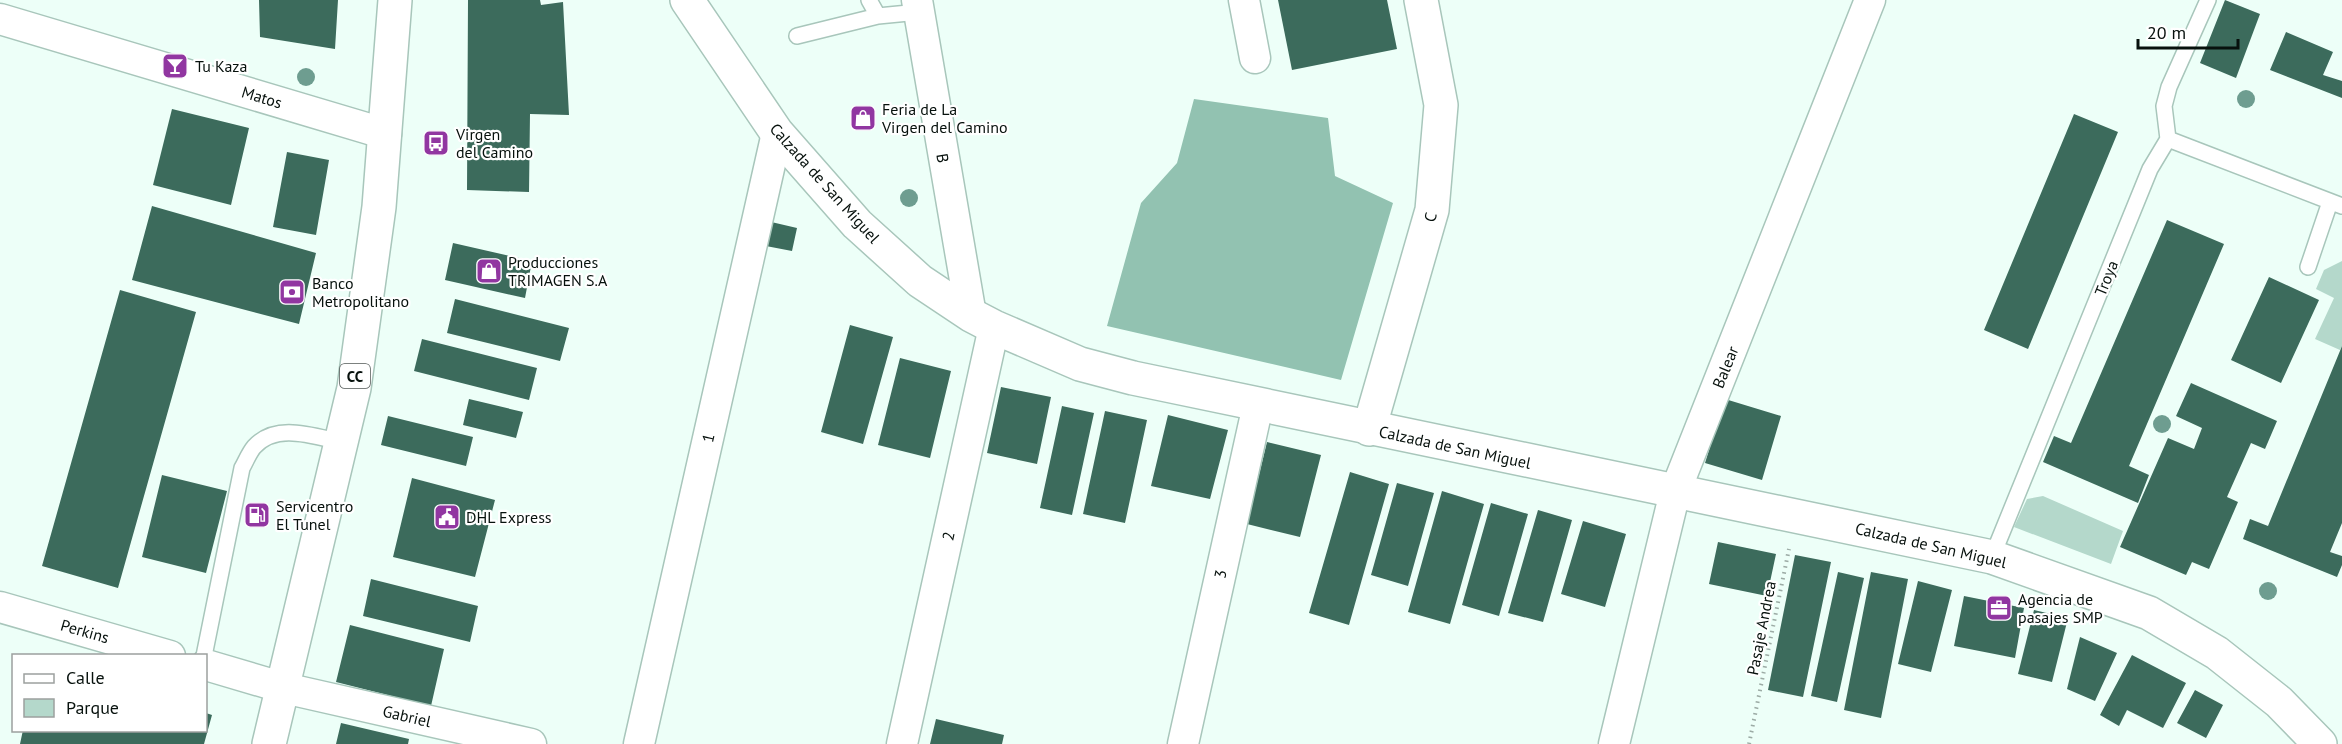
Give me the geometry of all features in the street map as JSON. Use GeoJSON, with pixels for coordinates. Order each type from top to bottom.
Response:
{"type":"FeatureCollection","features":[{"type":"Feature","properties":{"kind":"main road","name":"CC"},"geometry":{"type":"LineString","coordinates":[[269,744],[354,388],[379,207],[395,0]]}},
{"type":"Feature","properties":{"kind":"main road","name":"Calzada de San Miguel"},"geometry":{"type":"LineString","coordinates":[[687,0],[777,133],[857,224],[920,281],[982,321],[1080,364],[1133,378],[1992,557],[2149,613],[2217,653],[2279,702],[2320,744]]}},
{"type":"Feature","properties":{"kind":"main road","name":"C"},"geometry":{"type":"LineString","coordinates":[[1369,429],[1432,210],[1441,105],[1421,0]]}},
{"type":"Feature","properties":{"kind":"street"},"geometry":{"type":"LineString","coordinates":[[1244,0],[1255,58]]}},
{"type":"Feature","properties":{"kind":"street","name":"Balear"},"geometry":{"type":"LineString","coordinates":[[1614,744],[1675,492],[1870,0]]}},
{"type":"Feature","properties":{"kind":"street","name":"B"},"geometry":{"type":"LineString","coordinates":[[918,6],[982,321]]}},
{"type":"Feature","properties":{"kind":"street","name":"Matos"},"geometry":{"type":"LineString","coordinates":[[0,19],[386,134]]}},
{"type":"Feature","properties":{"kind":"street","name":"1"},"geometry":{"type":"LineString","coordinates":[[639,744],[777,133]]}},
{"type":"Feature","properties":{"kind":"street","name":"2"},"geometry":{"type":"LineString","coordinates":[[902,744],[982,321]]}},
{"type":"Feature","properties":{"kind":"street","name":"3"},"geometry":{"type":"LineString","coordinates":[[1183,744],[1257,405]]}},
{"type":"Feature","properties":{"kind":"street","name":"Perkins"},"geometry":{"type":"LineString","coordinates":[[0,607],[164,654]]}},
{"type":"Feature","properties":{"kind":"street"},"geometry":{"type":"LineString","coordinates":[[207,665],[284,687]]}},
{"type":"Feature","properties":{"kind":"street","name":"Gabriel"},"geometry":{"type":"LineString","coordinates":[[284,687],[531,744]]}},
{"type":"Feature","properties":{"kind":"lane"},"geometry":{"type":"LineString","coordinates":[[869,0],[878,16]]}},
{"type":"Feature","properties":{"kind":"lane"},"geometry":{"type":"LineString","coordinates":[[2208,0],[2169,87],[2164,106],[2168,139],[2336,204],[2308,267]]}},
{"type":"Feature","properties":{"kind":"lane"},"geometry":{"type":"LineString","coordinates":[[797,36],[918,6]]}},
{"type":"Feature","properties":{"kind":"lane","name":"Troya"},"geometry":{"type":"LineString","coordinates":[[1992,557],[2150,169],[2168,139]]}},
{"type":"Feature","properties":{"kind":"lane"},"geometry":{"type":"LineString","coordinates":[[204,654],[242,468],[254,448],[268,436],[292,432],[341,442]]}},
{"type":"Feature","properties":{"kind":"path","name":"Pasaje Andrea"},"geometry":{"type":"LineString","coordinates":[[1749,744],[1796,516]]}},
{"type":"Feature","properties":{"kind":"green space"},"geometry":{"type":"Polygon","coordinates":[[[1194,99],[1328,118],[1335,176],[1393,203],[1341,380],[1107,326],[1141,203],[1177,163],[1194,99]]]}},
{"type":"Feature","properties":{"kind":"green space"},"geometry":{"type":"Polygon","coordinates":[[[2342,261],[2342,346],[2340,350],[2315,339],[2334,298],[2316,289],[2324,270],[2342,261]]]}},
{"type":"Feature","properties":{"kind":"green space"},"geometry":{"type":"Polygon","coordinates":[[[2043,496],[2123,531],[2111,564],[2014,527],[2027,499],[2043,496]]]}},
{"type":"Feature","properties":{"kind":"building"},"geometry":{"type":"Polygon","coordinates":[[[259,0],[338,0],[335,49],[260,37],[259,0]]]}},
{"type":"Feature","properties":{"kind":"building"},"geometry":{"type":"Polygon","coordinates":[[[468,0],[540,0],[541,5],[563,2],[569,115],[530,114],[529,192],[467,190],[468,0]]]}},
{"type":"Feature","properties":{"kind":"building"},"geometry":{"type":"Polygon","coordinates":[[[1278,0],[1387,0],[1397,49],[1292,70],[1278,0]]]}},
{"type":"Feature","properties":{"kind":"building"},"geometry":{"type":"Polygon","coordinates":[[[2225,0],[2260,14],[2236,78],[2200,63],[2225,0]]]}},
{"type":"Feature","properties":{"kind":"building"},"geometry":{"type":"Polygon","coordinates":[[[2286,32],[2333,52],[2323,75],[2342,81],[2342,98],[2270,70],[2286,32]]]}},
{"type":"Feature","properties":{"kind":"building"},"geometry":{"type":"Polygon","coordinates":[[[172,109],[249,128],[231,205],[153,185],[172,109]]]}},
{"type":"Feature","properties":{"kind":"building"},"geometry":{"type":"Polygon","coordinates":[[[2074,114],[2118,132],[2028,349],[1984,330],[2074,114]]]}},
{"type":"Feature","properties":{"kind":"building"},"geometry":{"type":"Polygon","coordinates":[[[287,152],[329,160],[316,235],[273,227],[287,152]]]}},
{"type":"Feature","properties":{"kind":"building"},"geometry":{"type":"Polygon","coordinates":[[[152,206],[316,253],[299,324],[132,280],[152,206]]]}},
{"type":"Feature","properties":{"kind":"building"},"geometry":{"type":"Polygon","coordinates":[[[2167,220],[2224,244],[2129,466],[2149,475],[2138,503],[2043,462],[2054,436],[2071,443],[2167,220]]]}},
{"type":"Feature","properties":{"kind":"building"},"geometry":{"type":"Polygon","coordinates":[[[767,221],[797,228],[792,251],[761,245],[767,221]]]}},
{"type":"Feature","properties":{"kind":"building","name":"Producciones TRIMAGEN S.A"},"geometry":{"type":"Polygon","coordinates":[[[453,243],[532,261],[525,298],[445,280],[453,243]]]}},
{"type":"Feature","properties":{"kind":"building"},"geometry":{"type":"Polygon","coordinates":[[[2269,277],[2319,300],[2281,383],[2231,360],[2269,277]]]}},
{"type":"Feature","properties":{"kind":"building"},"geometry":{"type":"Polygon","coordinates":[[[120,290],[196,312],[118,588],[42,566],[120,290]]]}},
{"type":"Feature","properties":{"kind":"building"},"geometry":{"type":"Polygon","coordinates":[[[455,299],[569,328],[560,361],[447,333],[455,299]]]}},
{"type":"Feature","properties":{"kind":"building"},"geometry":{"type":"Polygon","coordinates":[[[850,325],[893,337],[863,444],[821,432],[850,325]]]}},
{"type":"Feature","properties":{"kind":"building"},"geometry":{"type":"Polygon","coordinates":[[[422,339],[537,368],[529,400],[414,371],[422,339]]]}},
{"type":"Feature","properties":{"kind":"building"},"geometry":{"type":"Polygon","coordinates":[[[2342,346],[2342,523],[2330,552],[2342,556],[2342,565],[2337,577],[2243,539],[2250,519],[2268,526],[2342,346]]]}},
{"type":"Feature","properties":{"kind":"building"},"geometry":{"type":"Polygon","coordinates":[[[900,358],[951,371],[930,458],[878,445],[900,358]]]}},
{"type":"Feature","properties":{"kind":"building"},"geometry":{"type":"Polygon","coordinates":[[[2191,383],[2277,421],[2265,449],[2251,443],[2227,497],[2238,502],[2209,569],[2192,562],[2186,575],[2120,547],[2168,438],[2194,449],[2202,428],[2176,416],[2191,383]]]}},
{"type":"Feature","properties":{"kind":"building"},"geometry":{"type":"Polygon","coordinates":[[[1001,387],[1051,397],[1037,464],[987,453],[1001,387]]]}},
{"type":"Feature","properties":{"kind":"building"},"geometry":{"type":"Polygon","coordinates":[[[469,399],[523,412],[516,438],[463,425],[469,399]]]}},
{"type":"Feature","properties":{"kind":"building"},"geometry":{"type":"Polygon","coordinates":[[[1725,399],[1781,416],[1762,480],[1705,463],[1725,399]]]}},
{"type":"Feature","properties":{"kind":"building"},"geometry":{"type":"Polygon","coordinates":[[[1062,406],[1094,413],[1072,515],[1040,508],[1062,406]]]}},
{"type":"Feature","properties":{"kind":"building"},"geometry":{"type":"Polygon","coordinates":[[[1105,411],[1147,420],[1125,523],[1083,514],[1105,411]]]}},
{"type":"Feature","properties":{"kind":"building"},"geometry":{"type":"Polygon","coordinates":[[[1168,415],[1228,430],[1210,499],[1151,486],[1168,415]]]}},
{"type":"Feature","properties":{"kind":"building"},"geometry":{"type":"Polygon","coordinates":[[[388,416],[473,437],[466,466],[381,445],[388,416]]]}},
{"type":"Feature","properties":{"kind":"building"},"geometry":{"type":"Polygon","coordinates":[[[1267,442],[1321,455],[1300,537],[1247,524],[1267,442]]]}},
{"type":"Feature","properties":{"kind":"building"},"geometry":{"type":"Polygon","coordinates":[[[1350,472],[1389,484],[1349,625],[1309,613],[1350,472]]]}},
{"type":"Feature","properties":{"kind":"building"},"geometry":{"type":"Polygon","coordinates":[[[162,475],[227,491],[206,573],[142,557],[162,475]]]}},
{"type":"Feature","properties":{"kind":"building","name":"DHL Express"},"geometry":{"type":"Polygon","coordinates":[[[412,478],[495,500],[475,577],[393,557],[412,478]]]}},
{"type":"Feature","properties":{"kind":"building"},"geometry":{"type":"Polygon","coordinates":[[[1397,483],[1434,493],[1408,586],[1371,575],[1397,483]]]}},
{"type":"Feature","properties":{"kind":"building"},"geometry":{"type":"Polygon","coordinates":[[[1442,491],[1484,504],[1450,624],[1408,612],[1442,491]]]}},
{"type":"Feature","properties":{"kind":"building"},"geometry":{"type":"Polygon","coordinates":[[[1491,503],[1528,514],[1499,616],[1462,605],[1491,503]]]}},
{"type":"Feature","properties":{"kind":"building"},"geometry":{"type":"Polygon","coordinates":[[[1538,510],[1572,520],[1543,622],[1508,613],[1538,510]]]}},
{"type":"Feature","properties":{"kind":"building"},"geometry":{"type":"Polygon","coordinates":[[[1583,521],[1626,534],[1605,607],[1561,594],[1583,521]]]}},
{"type":"Feature","properties":{"kind":"building"},"geometry":{"type":"Polygon","coordinates":[[[1718,542],[1776,554],[1767,596],[1709,584],[1718,542]]]}},
{"type":"Feature","properties":{"kind":"building"},"geometry":{"type":"Polygon","coordinates":[[[1795,555],[1831,562],[1803,697],[1768,690],[1795,555]]]}},
{"type":"Feature","properties":{"kind":"building"},"geometry":{"type":"Polygon","coordinates":[[[1838,572],[1864,578],[1837,702],[1811,696],[1838,572]]]}},
{"type":"Feature","properties":{"kind":"building"},"geometry":{"type":"Polygon","coordinates":[[[1871,572],[1908,579],[1881,718],[1844,710],[1871,572]]]}},
{"type":"Feature","properties":{"kind":"building"},"geometry":{"type":"Polygon","coordinates":[[[371,579],[478,606],[470,642],[363,616],[371,579]]]}},
{"type":"Feature","properties":{"kind":"building"},"geometry":{"type":"Polygon","coordinates":[[[1918,581],[1952,590],[1931,672],[1898,664],[1918,581]]]}},
{"type":"Feature","properties":{"kind":"building"},"geometry":{"type":"Polygon","coordinates":[[[1964,596],[2024,608],[2015,658],[1954,646],[1964,596]]]}},
{"type":"Feature","properties":{"kind":"building"},"geometry":{"type":"Polygon","coordinates":[[[2034,610],[2068,618],[2052,682],[2018,674],[2034,610]]]}},
{"type":"Feature","properties":{"kind":"building"},"geometry":{"type":"Polygon","coordinates":[[[350,625],[444,649],[431,706],[336,682],[350,625]]]}},
{"type":"Feature","properties":{"kind":"building"},"geometry":{"type":"Polygon","coordinates":[[[2080,637],[2117,653],[2095,701],[2067,689],[2080,637]]]}},
{"type":"Feature","properties":{"kind":"building"},"geometry":{"type":"Polygon","coordinates":[[[2132,655],[2186,683],[2163,728],[2127,710],[2119,726],[2100,715],[2132,655]]]}},
{"type":"Feature","properties":{"kind":"building"},"geometry":{"type":"Polygon","coordinates":[[[2195,690],[2223,705],[2206,738],[2177,723],[2195,690]]]}},
{"type":"Feature","properties":{"kind":"building"},"geometry":{"type":"Polygon","coordinates":[[[207,713],[212,715],[204,744],[20,744],[23,732],[207,732],[207,713]]]}},
{"type":"Feature","properties":{"kind":"building"},"geometry":{"type":"Polygon","coordinates":[[[936,719],[1004,735],[1002,744],[930,744],[936,719]]]}},
{"type":"Feature","properties":{"kind":"building"},"geometry":{"type":"Polygon","coordinates":[[[341,723],[409,739],[408,744],[336,744],[341,723]]]}},
{"type":"Feature","properties":{"kind":"place","name":"Tu Kaza"},"geometry":{"type":"Point","coordinates":[175,66]}},
{"type":"Feature","properties":{"kind":"place","name":"Feria de La Virgen del Camino"},"geometry":{"type":"Point","coordinates":[863,118]}},
{"type":"Feature","properties":{"kind":"place","name":"Virgen del Camino"},"geometry":{"type":"Point","coordinates":[436,143]}},
{"type":"Feature","properties":{"kind":"place","name":"Producciones TRIMAGEN S.A"},"geometry":{"type":"Point","coordinates":[489,271]}},
{"type":"Feature","properties":{"kind":"place","name":"Banco Metropolitano"},"geometry":{"type":"Point","coordinates":[292,292]}},
{"type":"Feature","properties":{"kind":"place","name":"Servicentro El Tunel"},"geometry":{"type":"Point","coordinates":[257,515]}},
{"type":"Feature","properties":{"kind":"place","name":"DHL Express"},"geometry":{"type":"Point","coordinates":[447,517]}},
{"type":"Feature","properties":{"kind":"place","name":"Agencia de pasajes SMP"},"geometry":{"type":"Point","coordinates":[1999,608]}}]}
